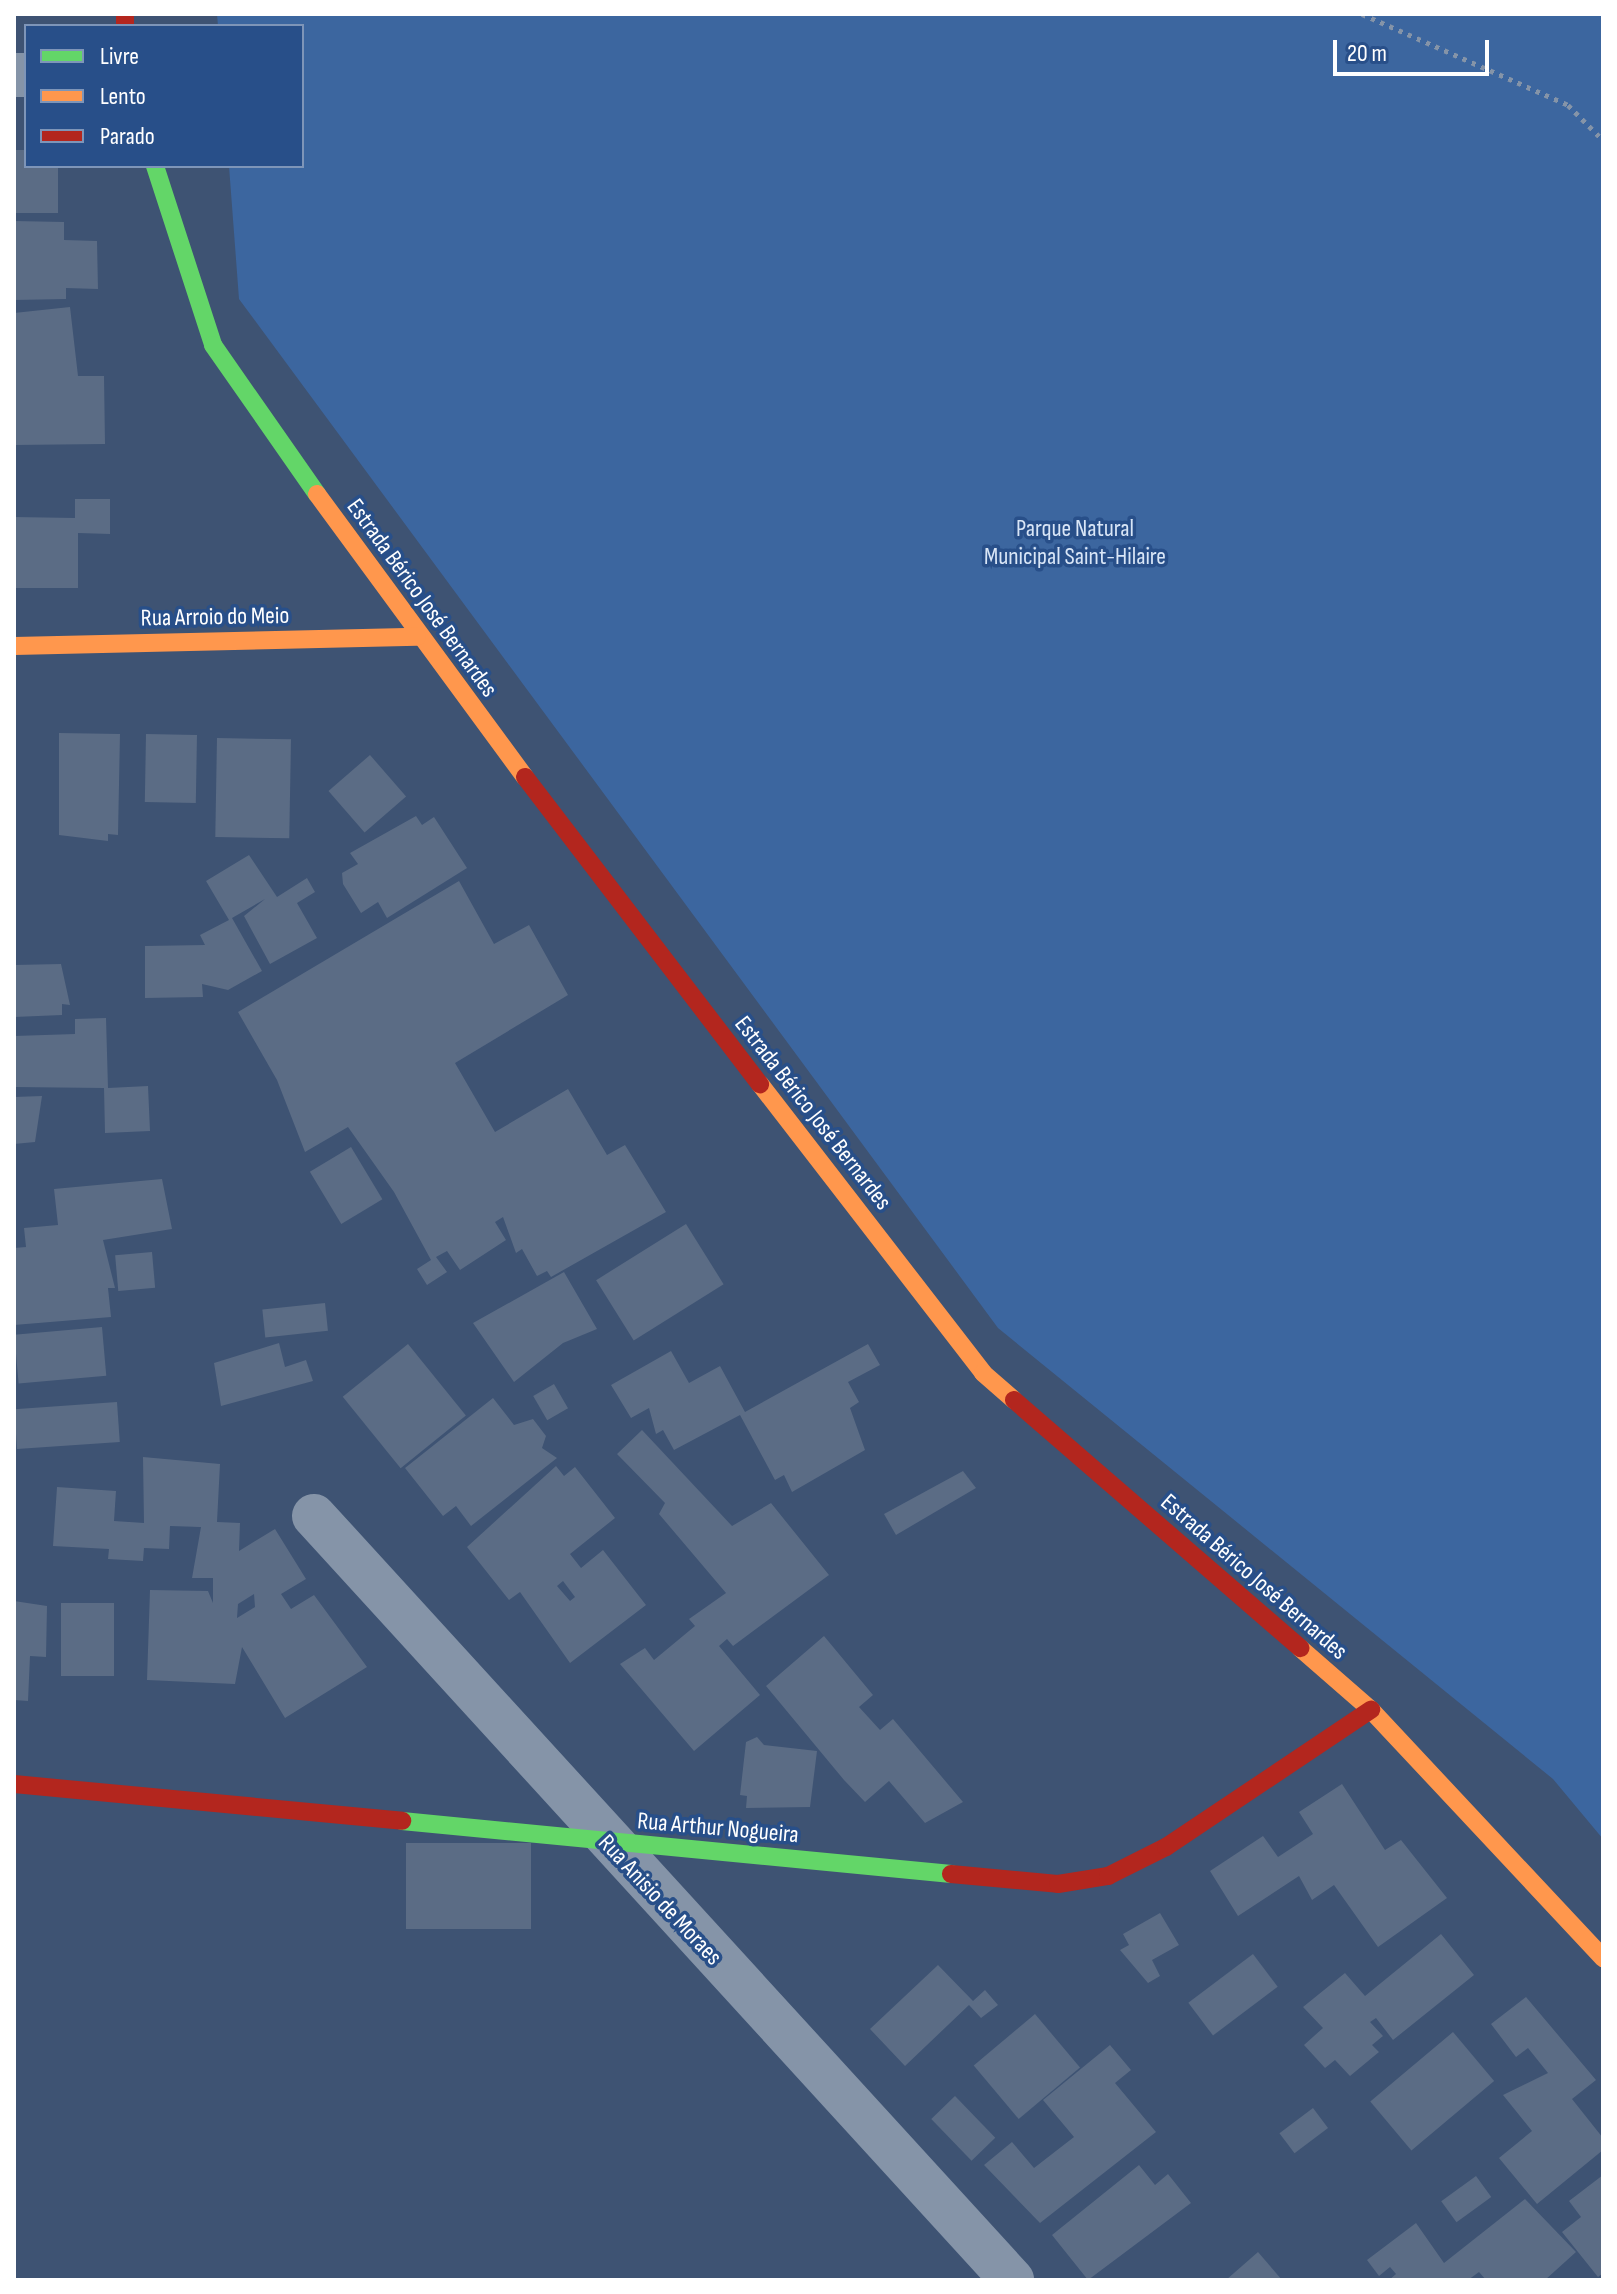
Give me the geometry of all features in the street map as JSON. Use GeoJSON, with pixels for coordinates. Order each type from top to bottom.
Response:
{"type":"FeatureCollection","features":[{"type":"Feature","properties":{"kind":"main road","name":"Estrada Bérico José Bernardes"},"geometry":{"type":"LineString","coordinates":[[156,168],[213,345],[417,637],[983,1373],[1371,1710],[1603,1958]]}},
{"type":"Feature","properties":{"kind":"main road","name":"Rua Arroio do Meio"},"geometry":{"type":"LineString","coordinates":[[14,646],[417,637]]}},
{"type":"Feature","properties":{"kind":"main road","name":"Rua Arthur Nogueira"},"geometry":{"type":"LineString","coordinates":[[14,1784],[1058,1884],[1108,1876],[1166,1847],[1371,1710]]}},
{"type":"Feature","properties":{"kind":"street","name":"Rua Anisio de Moraes"},"geometry":{"type":"LineString","coordinates":[[314,1516],[606,1841],[1012,2280]]}},
{"type":"Feature","properties":{"kind":"path"},"geometry":{"type":"LineString","coordinates":[[1362,14],[1568,105],[1603,140]]}},
{"type":"Feature","properties":{"kind":"green space","name":"Parque Natural Municipal Saint-Hilaire"},"geometry":{"type":"Polygon","coordinates":[[[217,14],[1603,14],[1603,1839],[1553,1779],[998,1328],[239,299],[229,168],[304,168],[304,24],[218,24],[217,14]]]}},
{"type":"Feature","properties":{"kind":"building"},"geometry":{"type":"Polygon","coordinates":[[[14,150],[24,150],[24,168],[58,168],[58,213],[14,213],[14,150]]]}},
{"type":"Feature","properties":{"kind":"building"},"geometry":{"type":"Polygon","coordinates":[[[14,221],[64,222],[64,240],[97,241],[98,289],[66,288],[66,299],[14,300],[14,221]]]}},
{"type":"Feature","properties":{"kind":"building"},"geometry":{"type":"Polygon","coordinates":[[[70,307],[78,376],[104,376],[105,444],[14,445],[14,313],[70,307]]]}},
{"type":"Feature","properties":{"kind":"building"},"geometry":{"type":"Polygon","coordinates":[[[75,499],[110,499],[110,534],[78,533],[78,588],[14,588],[14,517],[75,518],[75,499]]]}},
{"type":"Feature","properties":{"kind":"building"},"geometry":{"type":"Polygon","coordinates":[[[59,733],[120,734],[118,835],[108,834],[108,841],[59,835],[59,733]]]}},
{"type":"Feature","properties":{"kind":"building"},"geometry":{"type":"Polygon","coordinates":[[[146,734],[197,735],[196,803],[145,802],[146,734]]]}},
{"type":"Feature","properties":{"kind":"building"},"geometry":{"type":"Polygon","coordinates":[[[217,738],[291,739],[289,838],[215,837],[217,738]]]}},
{"type":"Feature","properties":{"kind":"building"},"geometry":{"type":"Polygon","coordinates":[[[370,755],[406,797],[365,833],[328,791],[370,755]]]}},
{"type":"Feature","properties":{"kind":"building"},"geometry":{"type":"Polygon","coordinates":[[[416,816],[422,825],[434,817],[467,868],[387,918],[378,902],[361,913],[343,884],[342,873],[358,864],[350,853],[416,816]]]}},
{"type":"Feature","properties":{"kind":"building"},"geometry":{"type":"Polygon","coordinates":[[[249,855],[277,897],[307,878],[315,892],[297,903],[317,938],[270,964],[244,916],[265,899],[232,918],[262,971],[228,990],[202,984],[203,997],[145,998],[145,946],[205,945],[200,935],[229,920],[206,881],[249,855]]]}},
{"type":"Feature","properties":{"kind":"building"},"geometry":{"type":"Polygon","coordinates":[[[459,881],[494,944],[529,925],[568,995],[455,1063],[495,1132],[568,1089],[607,1155],[625,1145],[666,1212],[551,1277],[547,1271],[537,1276],[522,1249],[516,1253],[503,1217],[495,1222],[506,1240],[460,1270],[447,1251],[436,1257],[447,1272],[427,1285],[417,1269],[431,1260],[394,1192],[348,1127],[305,1152],[277,1080],[238,1012],[459,881]]]}},
{"type":"Feature","properties":{"kind":"building"},"geometry":{"type":"Polygon","coordinates":[[[61,964],[70,1005],[62,1004],[62,1015],[14,1017],[14,965],[61,964]]]}},
{"type":"Feature","properties":{"kind":"building"},"geometry":{"type":"Polygon","coordinates":[[[106,1018],[108,1088],[148,1086],[150,1131],[105,1133],[104,1088],[14,1087],[14,1036],[75,1034],[75,1019],[106,1018]]]}},
{"type":"Feature","properties":{"kind":"building"},"geometry":{"type":"Polygon","coordinates":[[[42,1096],[35,1142],[14,1144],[14,1097],[42,1096]]]}},
{"type":"Feature","properties":{"kind":"building"},"geometry":{"type":"Polygon","coordinates":[[[351,1147],[382,1199],[341,1224],[310,1172],[351,1147]]]}},
{"type":"Feature","properties":{"kind":"building"},"geometry":{"type":"Polygon","coordinates":[[[162,1179],[172,1229],[103,1240],[115,1288],[108,1288],[111,1317],[14,1325],[14,1248],[26,1247],[24,1228],[58,1225],[54,1189],[162,1179]]]}},
{"type":"Feature","properties":{"kind":"building"},"geometry":{"type":"Polygon","coordinates":[[[686,1224],[724,1284],[634,1340],[596,1280],[686,1224]]]}},
{"type":"Feature","properties":{"kind":"building"},"geometry":{"type":"Polygon","coordinates":[[[152,1252],[155,1288],[118,1291],[115,1255],[152,1252]]]}},
{"type":"Feature","properties":{"kind":"building"},"geometry":{"type":"Polygon","coordinates":[[[564,1272],[597,1329],[563,1343],[514,1382],[473,1323],[564,1272]]]}},
{"type":"Feature","properties":{"kind":"building"},"geometry":{"type":"Polygon","coordinates":[[[325,1303],[328,1331],[265,1337],[262,1310],[325,1303]]]}},
{"type":"Feature","properties":{"kind":"building"},"geometry":{"type":"Polygon","coordinates":[[[102,1327],[106,1376],[19,1383],[14,1335],[102,1327]]]}},
{"type":"Feature","properties":{"kind":"building"},"geometry":{"type":"Polygon","coordinates":[[[279,1343],[285,1367],[306,1360],[313,1381],[221,1406],[214,1363],[279,1343]]]}},
{"type":"Feature","properties":{"kind":"building"},"geometry":{"type":"Polygon","coordinates":[[[408,1344],[466,1415],[401,1468],[343,1397],[408,1344]]]}},
{"type":"Feature","properties":{"kind":"building"},"geometry":{"type":"Polygon","coordinates":[[[868,1344],[880,1365],[848,1382],[859,1402],[850,1408],[865,1450],[792,1492],[784,1475],[775,1480],[740,1415],[674,1450],[663,1430],[656,1434],[649,1408],[631,1418],[611,1385],[671,1351],[689,1383],[720,1366],[745,1412],[868,1344]]]}},
{"type":"Feature","properties":{"kind":"building"},"geometry":{"type":"Polygon","coordinates":[[[554,1384],[568,1408],[547,1420],[533,1396],[554,1384]]]}},
{"type":"Feature","properties":{"kind":"building"},"geometry":{"type":"Polygon","coordinates":[[[493,1398],[514,1425],[533,1419],[546,1436],[542,1448],[557,1458],[471,1526],[456,1506],[443,1516],[405,1468],[493,1398]]]}},
{"type":"Feature","properties":{"kind":"building"},"geometry":{"type":"Polygon","coordinates":[[[117,1402],[120,1442],[17,1449],[14,1409],[117,1402]]]}},
{"type":"Feature","properties":{"kind":"building"},"geometry":{"type":"Polygon","coordinates":[[[642,1430],[732,1526],[771,1503],[829,1575],[733,1646],[727,1639],[719,1646],[760,1695],[694,1751],[620,1664],[645,1648],[654,1660],[695,1626],[689,1619],[726,1593],[659,1514],[665,1503],[617,1454],[642,1430]]]}},
{"type":"Feature","properties":{"kind":"building"},"geometry":{"type":"Polygon","coordinates":[[[143,1457],[220,1464],[217,1522],[240,1523],[239,1551],[275,1529],[306,1579],[281,1594],[291,1609],[314,1595],[367,1667],[285,1718],[242,1647],[235,1684],[147,1680],[150,1590],[208,1591],[213,1603],[213,1578],[192,1578],[201,1527],[170,1526],[169,1549],[144,1548],[143,1561],[108,1559],[109,1549],[53,1546],[57,1487],[116,1491],[114,1521],[144,1523],[143,1457]],[[254,1594],[238,1604],[237,1618],[255,1607],[254,1594]]]}},
{"type":"Feature","properties":{"kind":"building"},"geometry":{"type":"Polygon","coordinates":[[[556,1466],[564,1476],[575,1467],[615,1518],[570,1554],[581,1568],[603,1550],[646,1605],[570,1663],[520,1592],[509,1600],[467,1547],[556,1466]],[[563,1581],[557,1586],[570,1601],[575,1597],[563,1581]]]}},
{"type":"Feature","properties":{"kind":"building"},"geometry":{"type":"Polygon","coordinates":[[[963,1471],[976,1488],[896,1535],[884,1514],[963,1471]]]}},
{"type":"Feature","properties":{"kind":"building"},"geometry":{"type":"Polygon","coordinates":[[[14,1601],[47,1606],[46,1657],[30,1656],[28,1701],[14,1700],[14,1601]]]}},
{"type":"Feature","properties":{"kind":"building"},"geometry":{"type":"Polygon","coordinates":[[[61,1603],[114,1603],[114,1676],[61,1676],[61,1603]]]}},
{"type":"Feature","properties":{"kind":"building"},"geometry":{"type":"Polygon","coordinates":[[[824,1636],[873,1695],[859,1707],[880,1730],[893,1719],[963,1802],[925,1823],[889,1781],[865,1802],[844,1780],[766,1686],[824,1636]]]}},
{"type":"Feature","properties":{"kind":"building"},"geometry":{"type":"Polygon","coordinates":[[[757,1737],[764,1745],[817,1751],[810,1807],[746,1808],[747,1796],[740,1795],[746,1742],[757,1737]]]}},
{"type":"Feature","properties":{"kind":"building"},"geometry":{"type":"Polygon","coordinates":[[[1342,1784],[1385,1850],[1401,1840],[1447,1898],[1378,1947],[1334,1885],[1312,1900],[1299,1876],[1238,1916],[1210,1871],[1263,1836],[1278,1857],[1313,1834],[1299,1812],[1342,1784]]]}},
{"type":"Feature","properties":{"kind":"building"},"geometry":{"type":"Polygon","coordinates":[[[406,1843],[531,1843],[531,1929],[406,1929],[406,1843]]]}},
{"type":"Feature","properties":{"kind":"building"},"geometry":{"type":"Polygon","coordinates":[[[1160,1913],[1179,1945],[1152,1960],[1160,1976],[1148,1983],[1120,1950],[1129,1945],[1123,1934],[1160,1913]]]}},
{"type":"Feature","properties":{"kind":"building"},"geometry":{"type":"Polygon","coordinates":[[[1441,1934],[1474,1975],[1393,2040],[1376,2018],[1370,2022],[1383,2036],[1372,2045],[1379,2052],[1350,2076],[1335,2060],[1325,2068],[1304,2045],[1323,2028],[1303,2007],[1345,1973],[1365,1996],[1441,1934]]]}},
{"type":"Feature","properties":{"kind":"building"},"geometry":{"type":"Polygon","coordinates":[[[1253,1954],[1278,1987],[1213,2035],[1188,2003],[1253,1954]]]}},
{"type":"Feature","properties":{"kind":"building"},"geometry":{"type":"Polygon","coordinates":[[[938,1965],[973,2001],[985,1990],[998,2005],[981,2018],[969,2005],[905,2066],[870,2029],[938,1965]]]}},
{"type":"Feature","properties":{"kind":"building"},"geometry":{"type":"Polygon","coordinates":[[[1526,1997],[1596,2080],[1572,2099],[1603,2138],[1603,2150],[1537,2204],[1499,2158],[1532,2131],[1503,2095],[1548,2073],[1528,2048],[1516,2057],[1491,2024],[1526,1997]]]}},
{"type":"Feature","properties":{"kind":"building"},"geometry":{"type":"Polygon","coordinates":[[[1035,2014],[1080,2068],[1019,2119],[974,2065],[1035,2014]]]}},
{"type":"Feature","properties":{"kind":"building"},"geometry":{"type":"Polygon","coordinates":[[[1453,2032],[1494,2081],[1411,2150],[1370,2101],[1453,2032]]]}},
{"type":"Feature","properties":{"kind":"building"},"geometry":{"type":"Polygon","coordinates":[[[1110,2045],[1131,2070],[1115,2083],[1156,2132],[1040,2223],[984,2165],[1012,2142],[1034,2168],[1074,2137],[1043,2100],[1110,2045]]]}},
{"type":"Feature","properties":{"kind":"building"},"geometry":{"type":"Polygon","coordinates":[[[955,2096],[995,2138],[972,2161],[931,2119],[955,2096]]]}},
{"type":"Feature","properties":{"kind":"building"},"geometry":{"type":"Polygon","coordinates":[[[1313,2108],[1328,2128],[1295,2153],[1279,2133],[1313,2108]]]}},
{"type":"Feature","properties":{"kind":"building"},"geometry":{"type":"Polygon","coordinates":[[[1139,2165],[1155,2185],[1168,2174],[1191,2203],[1088,2280],[1052,2235],[1139,2165]]]}},
{"type":"Feature","properties":{"kind":"building"},"geometry":{"type":"Polygon","coordinates":[[[1603,2175],[1603,2273],[1598,2277],[1562,2232],[1581,2217],[1569,2201],[1603,2175]]]}},
{"type":"Feature","properties":{"kind":"building"},"geometry":{"type":"Polygon","coordinates":[[[1476,2176],[1491,2197],[1456,2222],[1441,2201],[1476,2176]]]}},
{"type":"Feature","properties":{"kind":"building"},"geometry":{"type":"Polygon","coordinates":[[[1525,2199],[1576,2252],[1545,2280],[1486,2280],[1479,2272],[1468,2280],[1389,2280],[1396,2274],[1390,2267],[1379,2276],[1367,2260],[1416,2223],[1444,2263],[1525,2199]]]}},
{"type":"Feature","properties":{"kind":"building"},"geometry":{"type":"Polygon","coordinates":[[[1258,2252],[1282,2280],[1226,2280],[1258,2252]]]}},
{"type":"Feature","properties":{"kind":"traffic: fast"},"geometry":{"type":"LineString","coordinates":[[156,168],[213,345],[317,494]]}},
{"type":"Feature","properties":{"kind":"traffic: fast"},"geometry":{"type":"LineString","coordinates":[[402,1821],[951,1874]]}},
{"type":"Feature","properties":{"kind":"traffic: slow"},"geometry":{"type":"LineString","coordinates":[[317,494],[525,777]]}},
{"type":"Feature","properties":{"kind":"traffic: slow"},"geometry":{"type":"LineString","coordinates":[[14,646],[417,637]]}},
{"type":"Feature","properties":{"kind":"traffic: slow"},"geometry":{"type":"LineString","coordinates":[[760,1084],[983,1373],[1014,1400]]}},
{"type":"Feature","properties":{"kind":"traffic: slow"},"geometry":{"type":"LineString","coordinates":[[1300,1648],[1371,1710],[1603,1958]]}},
{"type":"Feature","properties":{"kind":"traffic: jam"},"geometry":{"type":"LineString","coordinates":[[125,14],[125,24]]}},
{"type":"Feature","properties":{"kind":"traffic: jam"},"geometry":{"type":"LineString","coordinates":[[525,777],[760,1084]]}},
{"type":"Feature","properties":{"kind":"traffic: jam"},"geometry":{"type":"LineString","coordinates":[[1014,1400],[1300,1648]]}},
{"type":"Feature","properties":{"kind":"traffic: jam"},"geometry":{"type":"LineString","coordinates":[[951,1874],[1058,1884],[1108,1876],[1166,1847],[1371,1710]]}},
{"type":"Feature","properties":{"kind":"traffic: jam"},"geometry":{"type":"LineString","coordinates":[[14,1784],[402,1821]]}}]}
